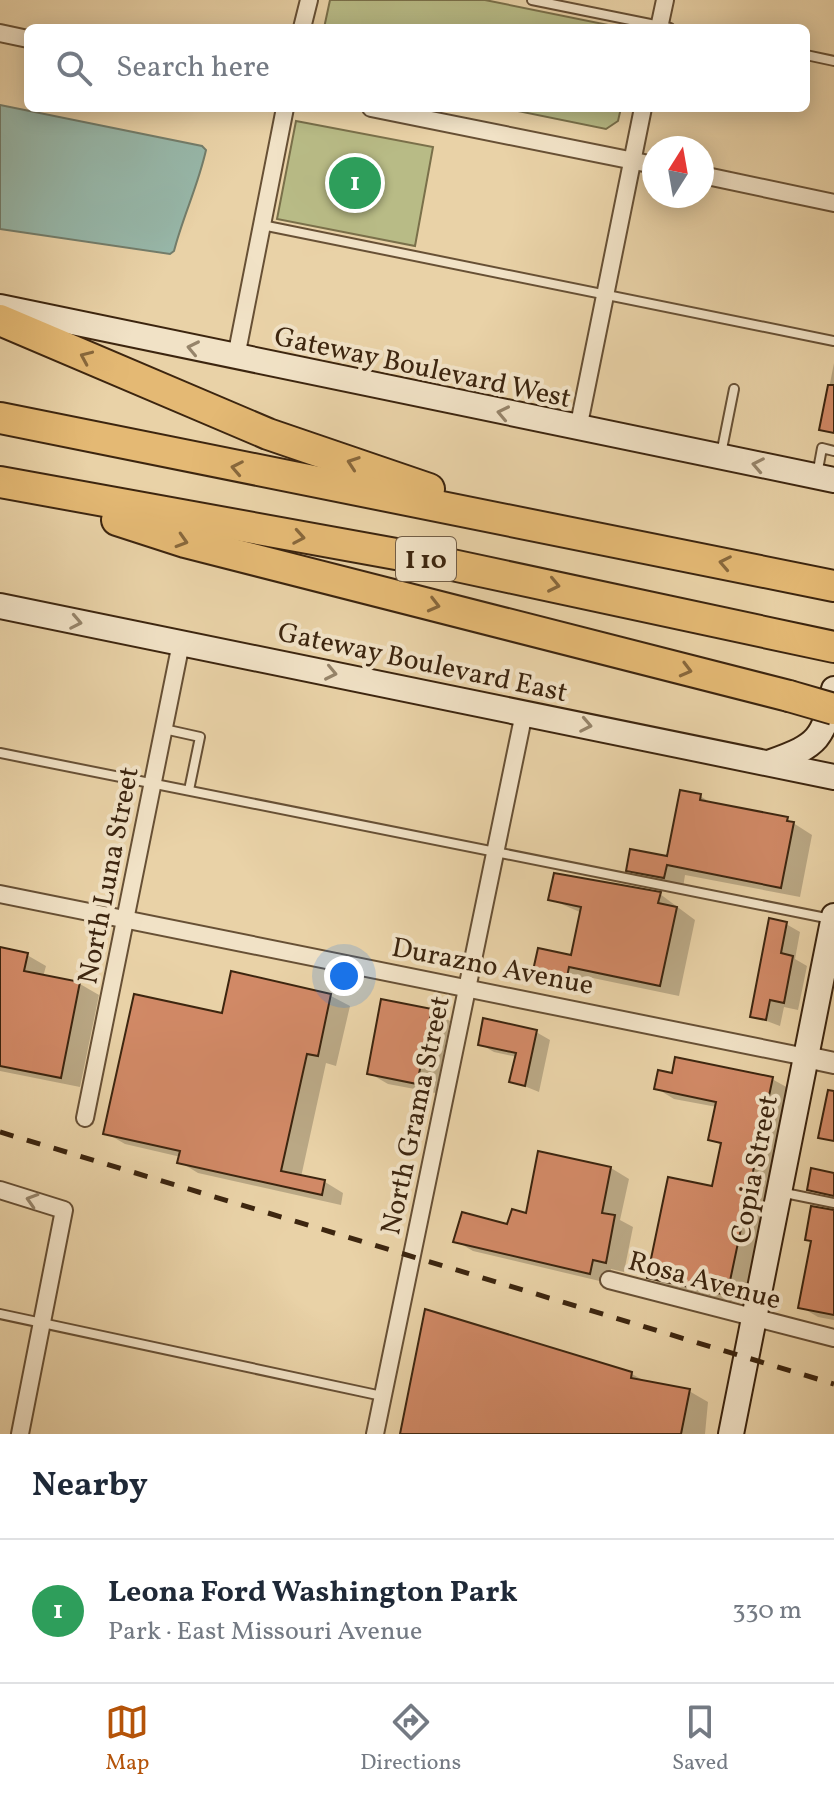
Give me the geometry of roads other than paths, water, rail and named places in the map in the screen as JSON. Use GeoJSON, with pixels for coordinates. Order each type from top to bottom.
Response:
{"type":"FeatureCollection","features":[{"type":"Feature","properties":{"kind":"highway"},"geometry":{"type":"LineString","coordinates":[[0,320],[268,434],[412,483],[588,536]]}},
{"type":"Feature","properties":{"kind":"highway","name":"I 10"},"geometry":{"type":"LineString","coordinates":[[0,418],[834,586]]}},
{"type":"Feature","properties":{"kind":"highway","name":"I 10"},"geometry":{"type":"LineString","coordinates":[[0,482],[429,560],[834,647]]}},
{"type":"Feature","properties":{"kind":"highway"},"geometry":{"type":"LineString","coordinates":[[57,494],[117,520],[185,542],[834,709]]}},
{"type":"Feature","properties":{"kind":"main road","name":"Gateway Boulevard West"},"geometry":{"type":"LineString","coordinates":[[0,307],[825,478]]}},
{"type":"Feature","properties":{"kind":"main road","name":"Gateway Boulevard East"},"geometry":{"type":"LineString","coordinates":[[0,606],[834,777]]}},
{"type":"Feature","properties":{"kind":"main road"},"geometry":{"type":"LineString","coordinates":[[771,762],[803,751],[819,739],[827,723],[834,689]]}},
{"type":"Feature","properties":{"kind":"main road","name":"Copia Street"},"geometry":{"type":"LineString","coordinates":[[731,1434],[834,918]]}},
{"type":"Feature","properties":{"kind":"street"},"geometry":{"type":"LineString","coordinates":[[303,24],[309,0]]}},
{"type":"Feature","properties":{"kind":"street"},"geometry":{"type":"LineString","coordinates":[[663,24],[665,0]]}},
{"type":"Feature","properties":{"kind":"street"},"geometry":{"type":"LineString","coordinates":[[0,33],[24,38]]}},
{"type":"Feature","properties":{"kind":"street"},"geometry":{"type":"LineString","coordinates":[[236,357],[284,112]]}},
{"type":"Feature","properties":{"kind":"street"},"geometry":{"type":"LineString","coordinates":[[391,112],[642,163]]}},
{"type":"Feature","properties":{"kind":"street"},"geometry":{"type":"LineString","coordinates":[[578,429],[642,112]]}},
{"type":"Feature","properties":{"kind":"street"},"geometry":{"type":"LineString","coordinates":[[714,178],[834,203]]}},
{"type":"Feature","properties":{"kind":"street","name":"North Luna Street"},"geometry":{"type":"LineString","coordinates":[[85,1118],[181,643]]}},
{"type":"Feature","properties":{"kind":"street","name":"North Grama Street"},"geometry":{"type":"LineString","coordinates":[[375,1434],[524,713]]}},
{"type":"Feature","properties":{"kind":"street","name":"Durazno Avenue"},"geometry":{"type":"LineString","coordinates":[[0,894],[834,1063]]}},
{"type":"Feature","properties":{"kind":"street"},"geometry":{"type":"LineString","coordinates":[[0,1190],[64,1210],[20,1434]]}},
{"type":"Feature","properties":{"kind":"street","name":"Rosa Avenue"},"geometry":{"type":"LineString","coordinates":[[609,1280],[834,1338]]}},
{"type":"Feature","properties":{"kind":"lane"},"geometry":{"type":"LineString","coordinates":[[532,0],[648,24]]}},
{"type":"Feature","properties":{"kind":"lane"},"geometry":{"type":"LineString","coordinates":[[810,56],[834,61]]}},
{"type":"Feature","properties":{"kind":"lane"},"geometry":{"type":"LineString","coordinates":[[261,225],[834,341]]}},
{"type":"Feature","properties":{"kind":"lane"},"geometry":{"type":"LineString","coordinates":[[720,457],[734,389]]}},
{"type":"Feature","properties":{"kind":"lane"},"geometry":{"type":"LineString","coordinates":[[825,478],[822,448],[834,451]]}},
{"type":"Feature","properties":{"kind":"lane"},"geometry":{"type":"LineString","coordinates":[[164,729],[200,737],[189,790]]}},
{"type":"Feature","properties":{"kind":"lane"},"geometry":{"type":"LineString","coordinates":[[0,753],[494,854],[834,918]]}},
{"type":"Feature","properties":{"kind":"lane"},"geometry":{"type":"LineString","coordinates":[[779,1192],[834,1203]]}},
{"type":"Feature","properties":{"kind":"lane"},"geometry":{"type":"LineString","coordinates":[[0,1314],[383,1396]]}},
{"type":"Feature","properties":{"kind":"railway"},"geometry":{"type":"LineString","coordinates":[[0,1132],[834,1384]]}},
{"type":"Feature","properties":{"kind":"place","name":"Leona Ford Washington Park"},"geometry":{"type":"Point","coordinates":[355,183]}}]}
